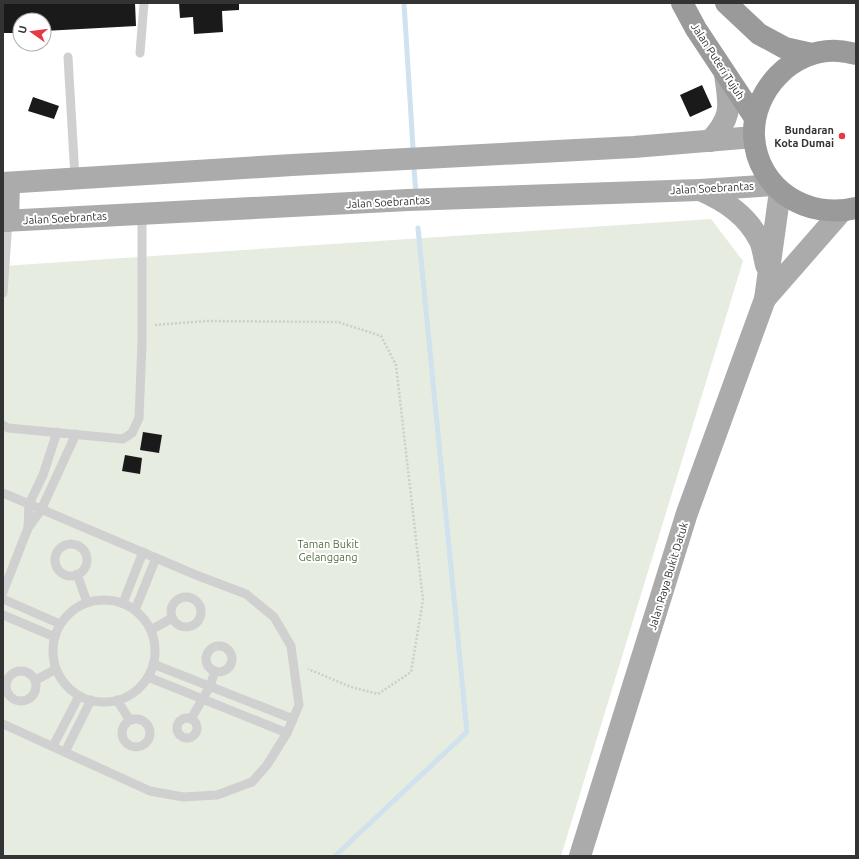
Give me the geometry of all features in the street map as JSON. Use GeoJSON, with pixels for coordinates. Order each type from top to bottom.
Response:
{"type":"FeatureCollection","features":[{"type":"Feature","properties":{"kind":"highway","name":"Jalan Puteri Tujuh"},"geometry":{"type":"LineString","coordinates":[[682,3],[755,127]]}},
{"type":"Feature","properties":{"kind":"highway"},"geometry":{"type":"LineString","coordinates":[[726,3],[759,34],[786,48],[812,54]]}},
{"type":"Feature","properties":{"kind":"highway"},"geometry":{"type":"LineString","coordinates":[[848,210],[819,210],[798,204],[777,188],[760,162],[755,127],[762,96],[775,78],[792,63],[812,54],[838,51],[856,54]]}},
{"type":"Feature","properties":{"kind":"main road"},"geometry":{"type":"LineString","coordinates":[[710,141],[721,129],[729,108],[725,74]]}},
{"type":"Feature","properties":{"kind":"main road"},"geometry":{"type":"LineString","coordinates":[[5,221],[6,183],[299,164],[634,148],[710,141],[755,127]]}},
{"type":"Feature","properties":{"kind":"main road","name":"Jalan Soebrantas"},"geometry":{"type":"LineString","coordinates":[[5,221],[408,200],[777,188]]}},
{"type":"Feature","properties":{"kind":"main road","name":"Jalan Raya Bukit Datuk"},"geometry":{"type":"LineString","coordinates":[[580,856],[687,513],[764,299],[777,188]]}},
{"type":"Feature","properties":{"kind":"main road"},"geometry":{"type":"LineString","coordinates":[[700,190],[719,198],[741,214],[760,241],[768,272]]}},
{"type":"Feature","properties":{"kind":"main road","name":"Jalan Raya Bukit Datuk"},"geometry":{"type":"LineString","coordinates":[[764,299],[848,210]]}},
{"type":"Feature","properties":{"kind":"lane"},"geometry":{"type":"LineString","coordinates":[[140,53],[144,3]]}},
{"type":"Feature","properties":{"kind":"lane"},"geometry":{"type":"LineString","coordinates":[[68,57],[75,178]]}},
{"type":"Feature","properties":{"kind":"lane"},"geometry":{"type":"LineString","coordinates":[[3,425],[8,428],[123,439],[132,433],[139,418],[142,326],[142,214]]}},
{"type":"Feature","properties":{"kind":"lane"},"geometry":{"type":"LineString","coordinates":[[3,293],[5,221]]}},
{"type":"Feature","properties":{"kind":"lane"},"geometry":{"type":"LineString","coordinates":[[28,528],[29,504],[42,475],[57,432]]}},
{"type":"Feature","properties":{"kind":"lane"},"geometry":{"type":"LineString","coordinates":[[3,592],[28,528],[41,510],[76,434]]}},
{"type":"Feature","properties":{"kind":"lane"},"geometry":{"type":"LineString","coordinates":[[3,493],[156,558],[246,594],[274,617],[291,646],[298,705],[287,733],[267,764],[252,782],[217,795],[183,797],[150,791],[3,724]]}},
{"type":"Feature","properties":{"kind":"lane"},"geometry":{"type":"LineString","coordinates":[[123,603],[143,552]]}},
{"type":"Feature","properties":{"kind":"lane"},"geometry":{"type":"LineString","coordinates":[[135,610],[156,558]]}},
{"type":"Feature","properties":{"kind":"lane"},"geometry":{"type":"LineString","coordinates":[[77,574],[87,602]]}},
{"type":"Feature","properties":{"kind":"lane"},"geometry":{"type":"LineString","coordinates":[[3,599],[60,624]]}},
{"type":"Feature","properties":{"kind":"lane"},"geometry":{"type":"LineString","coordinates":[[99,599],[123,603],[135,610],[144,619],[151,630],[154,642],[153,664],[148,677],[134,692],[117,700],[104,702],[79,696],[69,689],[56,669],[53,658],[54,637],[60,624],[67,615],[87,602],[99,599]]}},
{"type":"Feature","properties":{"kind":"lane"},"geometry":{"type":"LineString","coordinates":[[3,615],[54,637]]}},
{"type":"Feature","properties":{"kind":"lane"},"geometry":{"type":"LineString","coordinates":[[151,630],[172,618]]}},
{"type":"Feature","properties":{"kind":"lane"},"geometry":{"type":"LineString","coordinates":[[153,664],[292,719]]}},
{"type":"Feature","properties":{"kind":"lane"},"geometry":{"type":"LineString","coordinates":[[36,680],[56,669]]}},
{"type":"Feature","properties":{"kind":"lane"},"geometry":{"type":"LineString","coordinates":[[191,719],[204,699],[215,671]]}},
{"type":"Feature","properties":{"kind":"lane"},"geometry":{"type":"LineString","coordinates":[[148,677],[287,733]]}},
{"type":"Feature","properties":{"kind":"lane"},"geometry":{"type":"LineString","coordinates":[[53,746],[79,696]]}},
{"type":"Feature","properties":{"kind":"lane"},"geometry":{"type":"LineString","coordinates":[[65,752],[91,700]]}},
{"type":"Feature","properties":{"kind":"lane"},"geometry":{"type":"LineString","coordinates":[[117,700],[129,719]]}},
{"type":"Feature","properties":{"kind":"path"},"geometry":{"type":"LineString","coordinates":[[142,326],[206,321],[338,322],[381,336],[396,365],[423,600],[411,672],[378,694],[351,686],[294,664]]}},
{"type":"Feature","properties":{"kind":"green space","name":"Taman Bukit Gelanggang"},"geometry":{"type":"Polygon","coordinates":[[[711,219],[743,261],[561,856],[3,856],[3,266],[711,219]]]}},
{"type":"Feature","properties":{"kind":"building"},"geometry":{"type":"Polygon","coordinates":[[[3,3],[135,3],[136,26],[52,31],[52,12],[12,12],[12,33],[3,33],[3,3]]]}},
{"type":"Feature","properties":{"kind":"building"},"geometry":{"type":"Polygon","coordinates":[[[179,3],[239,3],[239,10],[222,11],[223,32],[194,34],[193,17],[180,18],[179,3]]]}},
{"type":"Feature","properties":{"kind":"building"},"geometry":{"type":"Polygon","coordinates":[[[702,85],[712,107],[690,117],[680,95],[702,85]]]}},
{"type":"Feature","properties":{"kind":"building"},"geometry":{"type":"Polygon","coordinates":[[[33,97],[59,106],[54,119],[28,111],[33,97]]]}},
{"type":"Feature","properties":{"kind":"building"},"geometry":{"type":"Polygon","coordinates":[[[143,432],[162,435],[159,453],[140,450],[143,432]]]}},
{"type":"Feature","properties":{"kind":"building"},"geometry":{"type":"Polygon","coordinates":[[[125,455],[142,458],[140,474],[122,471],[125,455]]]}},
{"type":"Feature","properties":{"kind":"waterway"},"geometry":{"type":"LineString","coordinates":[[404,3],[413,148]]}},
{"type":"Feature","properties":{"kind":"waterway"},"geometry":{"type":"LineString","coordinates":[[414,169],[416,195]]}},
{"type":"Feature","properties":{"kind":"waterway"},"geometry":{"type":"LineString","coordinates":[[335,856],[467,732],[418,228]]}},
{"type":"Feature","properties":{"kind":"place","name":"Bundaran Kota Dumai"},"geometry":{"type":"Point","coordinates":[842,136]}}]}
